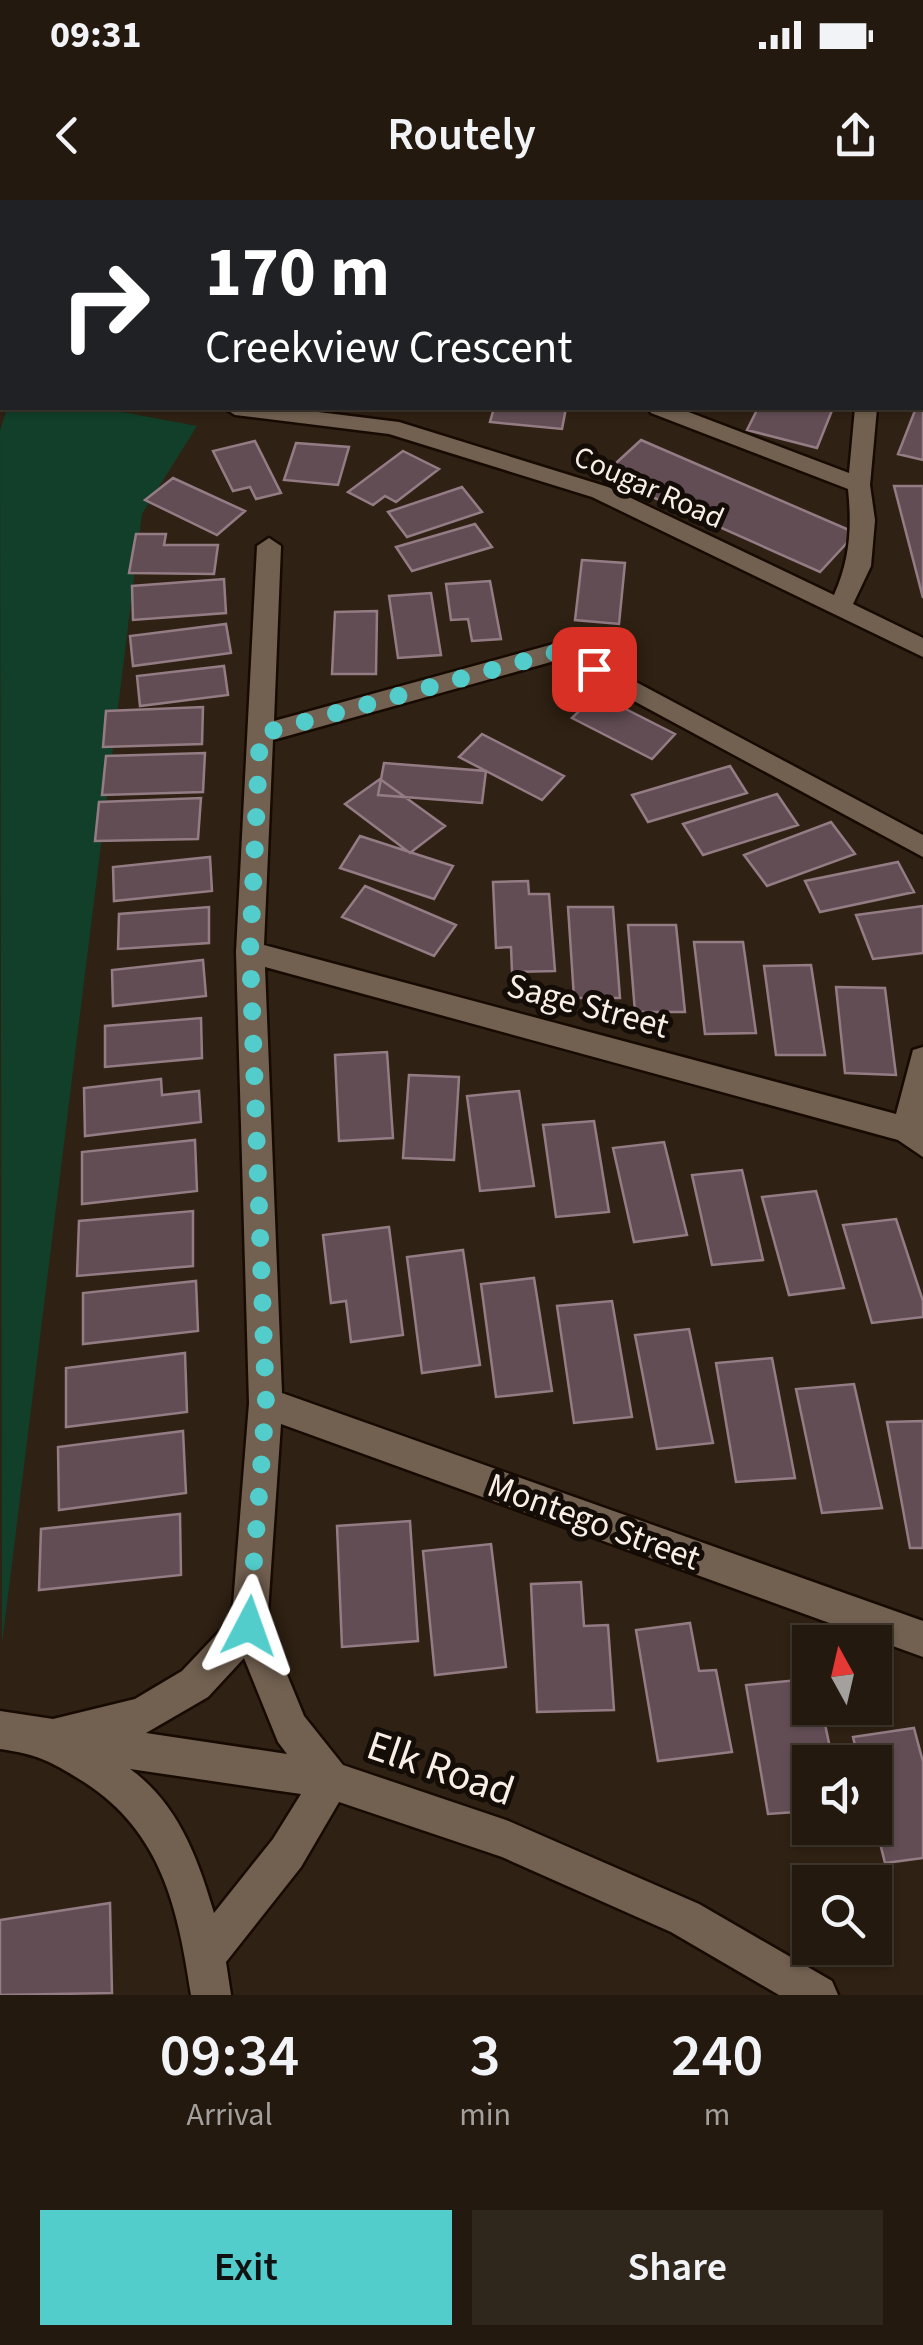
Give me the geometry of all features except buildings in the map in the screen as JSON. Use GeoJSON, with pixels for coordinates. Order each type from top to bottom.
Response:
{"type":"FeatureCollection","features":[{"type":"Feature","properties":{"kind":"street","name":"Cougar Road"},"geometry":{"type":"LineString","coordinates":[[278,410],[391,428],[600,492],[923,648]]}},
{"type":"Feature","properties":{"kind":"street"},"geometry":{"type":"LineString","coordinates":[[664,410],[859,485]]}},
{"type":"Feature","properties":{"kind":"street"},"geometry":{"type":"LineString","coordinates":[[840,609],[859,566],[863,520],[859,485],[866,410]]}},
{"type":"Feature","properties":{"kind":"street"},"geometry":{"type":"LineString","coordinates":[[206,1955],[286,1854],[331,1780],[291,1729],[249,1626],[266,1403],[250,952],[269,546]]}},
{"type":"Feature","properties":{"kind":"street"},"geometry":{"type":"LineString","coordinates":[[260,734],[561,651],[923,848]]}},
{"type":"Feature","properties":{"kind":"street","name":"Sage Street"},"geometry":{"type":"LineString","coordinates":[[250,952],[915,1137]]}},
{"type":"Feature","properties":{"kind":"street"},"geometry":{"type":"LineString","coordinates":[[915,1137],[923,1060]]}},
{"type":"Feature","properties":{"kind":"street","name":"Montego Street"},"geometry":{"type":"LineString","coordinates":[[266,1403],[923,1639]]}},
{"type":"Feature","properties":{"kind":"street"},"geometry":{"type":"LineString","coordinates":[[47,1737],[142,1716],[195,1684],[249,1626]]}},
{"type":"Feature","properties":{"kind":"street","name":"Elk Road"},"geometry":{"type":"LineString","coordinates":[[0,1730],[331,1780],[506,1838],[685,1918],[818,1995]]}},
{"type":"Feature","properties":{"kind":"street"},"geometry":{"type":"LineString","coordinates":[[47,1737],[138,1799],[167,1838],[206,1955],[211,1995]]}},
{"type":"Feature","properties":{"kind":"green space"},"geometry":{"type":"Polygon","coordinates":[[[6,410],[112,410],[197,426],[142,514],[2,1644],[0,431],[6,410]]]}},
{"type":"Feature","properties":{"kind":"route"},"geometry":{"type":"LineString","coordinates":[[249,1626],[266,1403],[250,952],[260,734],[561,651],[594,669]]}}]}
